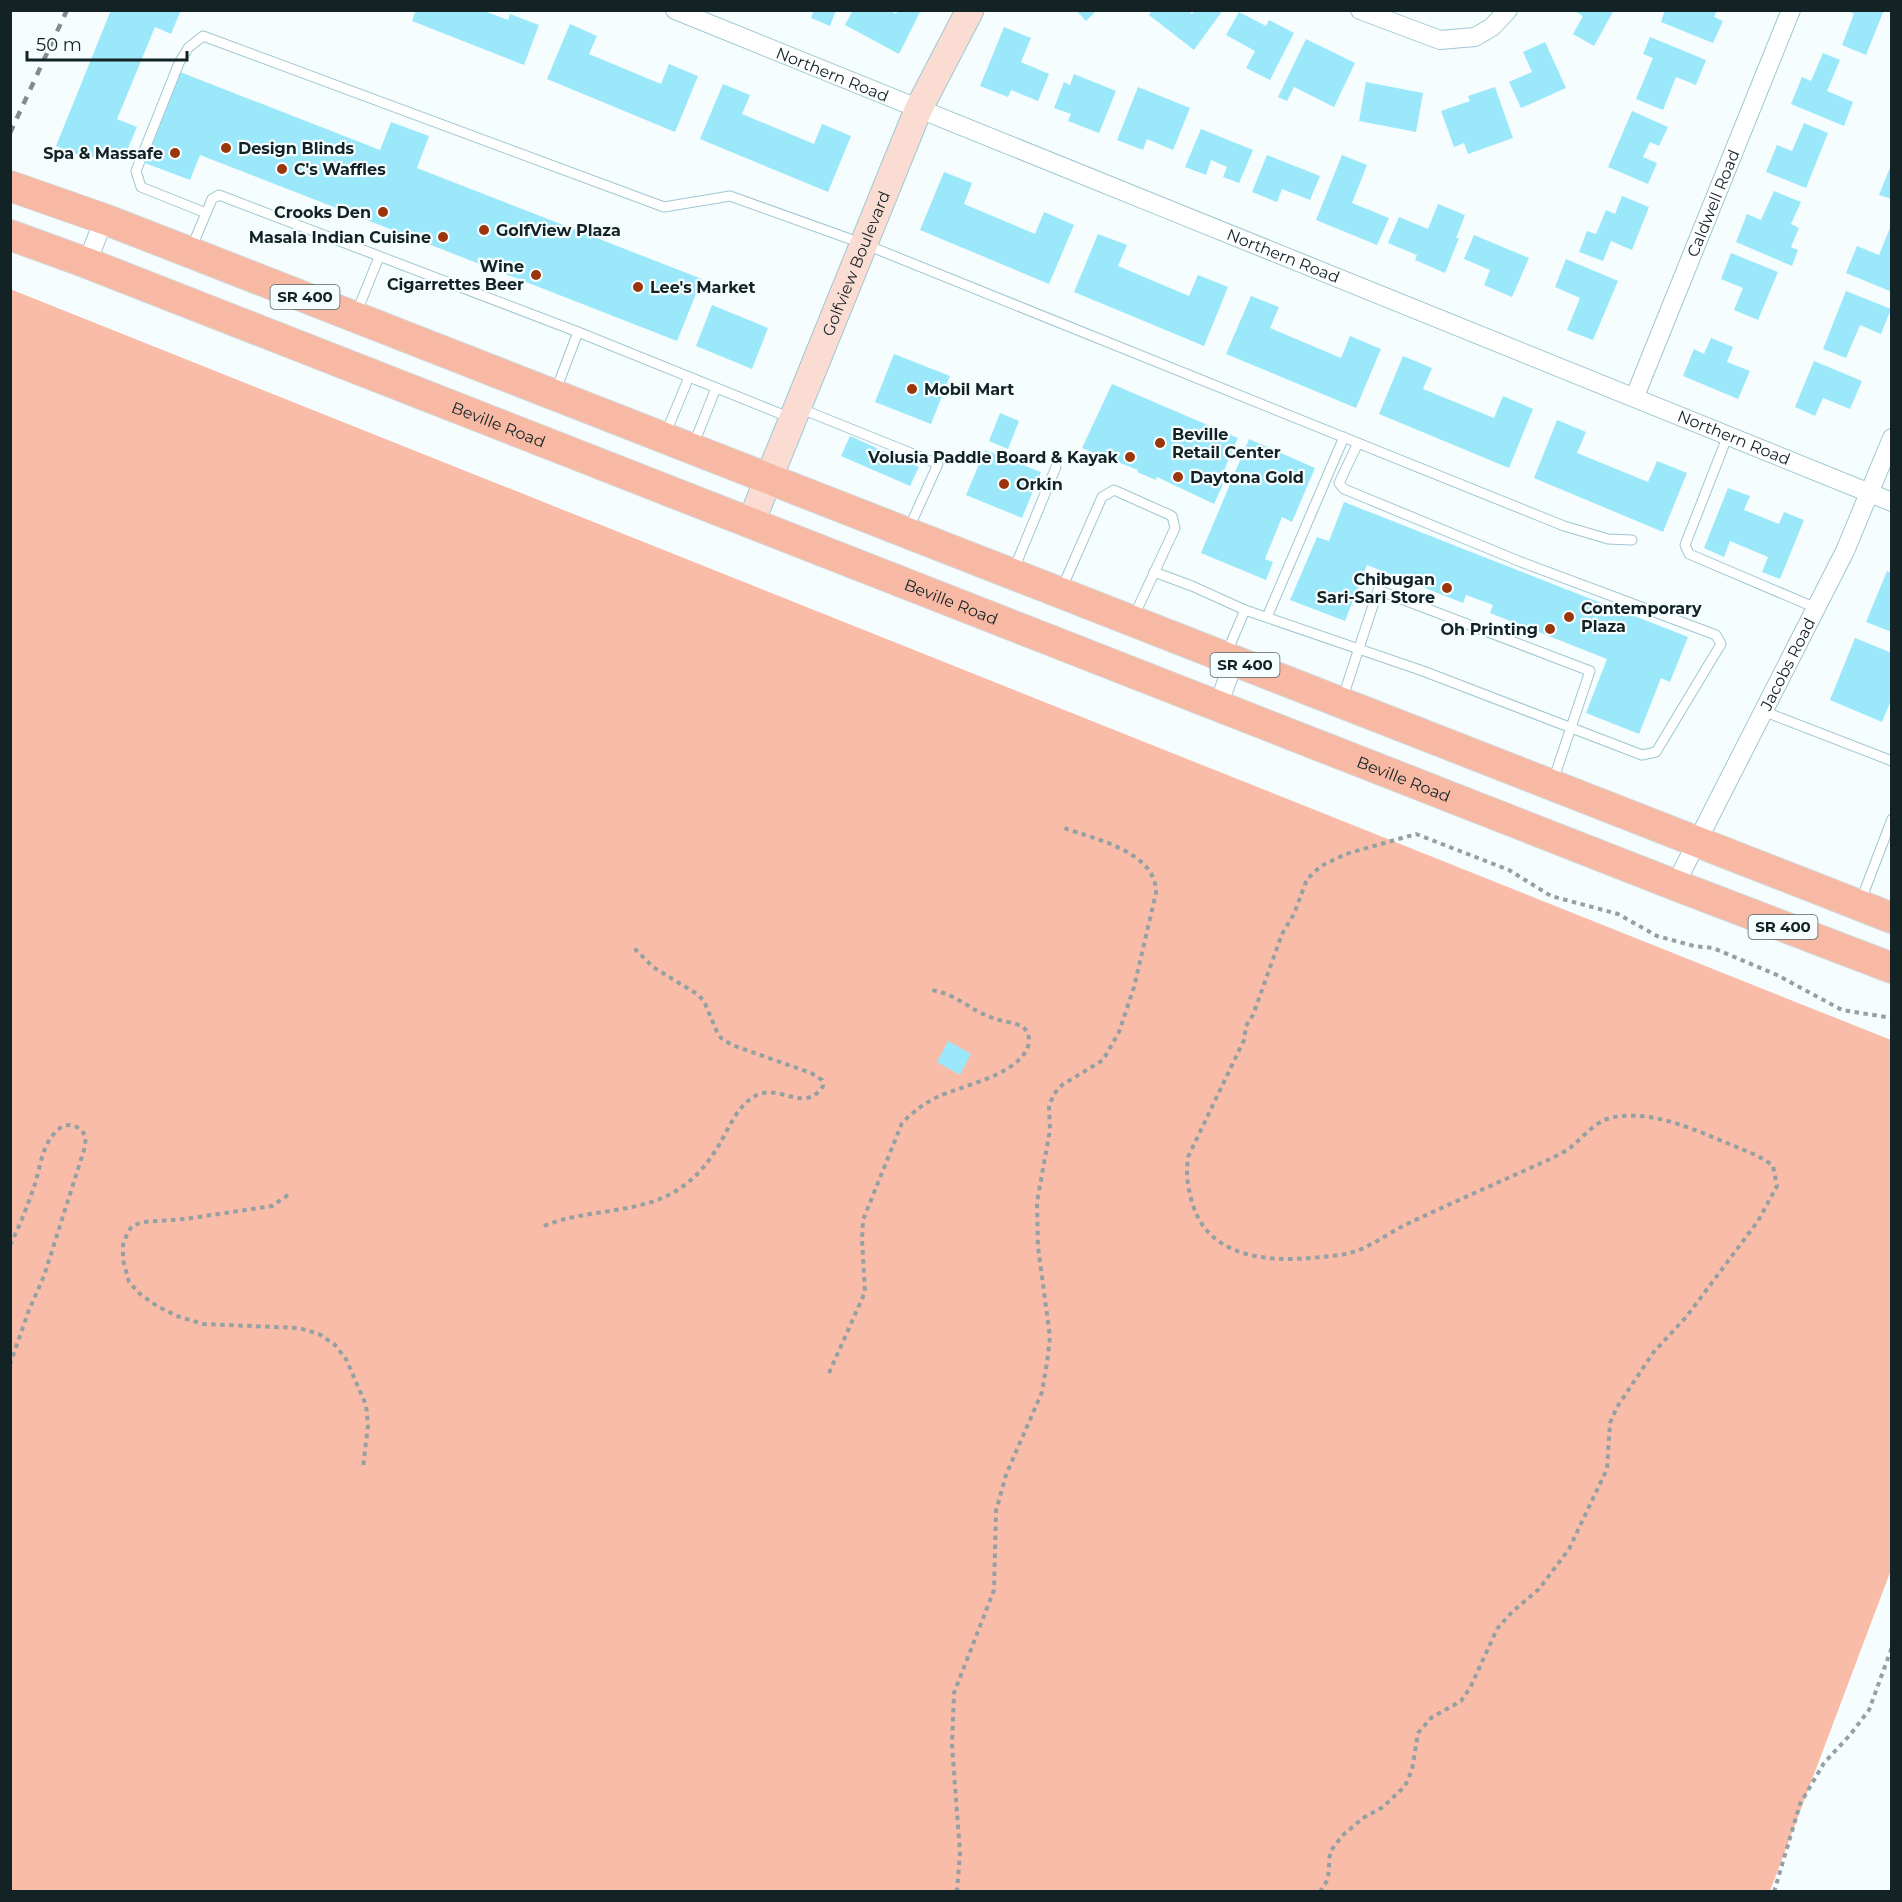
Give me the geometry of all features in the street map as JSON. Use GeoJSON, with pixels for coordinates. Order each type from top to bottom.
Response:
{"type":"FeatureCollection","features":[{"type":"Feature","properties":{"kind":"main road","name":"SR 400"},"geometry":{"type":"LineString","coordinates":[[10,186],[189,252],[1892,918]]}},
{"type":"Feature","properties":{"kind":"main road","name":"Beville Road"},"geometry":{"type":"LineString","coordinates":[[10,235],[87,262],[1892,968]]}},
{"type":"Feature","properties":{"kind":"street","name":"Northern Road"},"geometry":{"type":"LineString","coordinates":[[675,10],[918,110],[1635,396],[1892,502]]}},
{"type":"Feature","properties":{"kind":"street","name":"Golfview Boulevard"},"geometry":{"type":"LineString","coordinates":[[751,522],[918,110],[960,25],[970,10]]}},
{"type":"Feature","properties":{"kind":"street"},"geometry":{"type":"LineString","coordinates":[[1360,10],[1440,40],[1475,37],[1492,27],[1508,10]]}},
{"type":"Feature","properties":{"kind":"street","name":"Caldwell Road"},"geometry":{"type":"LineString","coordinates":[[1635,396],[1791,10]]}},
{"type":"Feature","properties":{"kind":"street"},"geometry":{"type":"LineString","coordinates":[[87,262],[104,219]]}},
{"type":"Feature","properties":{"kind":"street","name":"Jacobs Road"},"geometry":{"type":"LineString","coordinates":[[1675,885],[1845,551],[1892,438]]}},
{"type":"Feature","properties":{"kind":"street"},"geometry":{"type":"LineString","coordinates":[[1218,706],[1229,659]]}},
{"type":"Feature","properties":{"kind":"lane"},"geometry":{"type":"LineString","coordinates":[[206,213],[141,187],[135,171],[179,63],[188,48],[203,36],[664,207],[730,196],[864,244],[1564,526],[1608,539],[1632,540]]}},
{"type":"Feature","properties":{"kind":"lane"},"geometry":{"type":"LineString","coordinates":[[189,252],[213,197],[219,195],[578,332],[716,388],[795,413],[938,464],[906,533]]}},
{"type":"Feature","properties":{"kind":"lane"},"geometry":{"type":"LineString","coordinates":[[355,317],[379,257]]}},
{"type":"Feature","properties":{"kind":"lane"},"geometry":{"type":"LineString","coordinates":[[554,395],[578,332]]}},
{"type":"Feature","properties":{"kind":"lane"},"geometry":{"type":"LineString","coordinates":[[664,437],[689,377]]}},
{"type":"Feature","properties":{"kind":"lane"},"geometry":{"type":"LineString","coordinates":[[692,448],[716,388]]}},
{"type":"Feature","properties":{"kind":"lane"},"geometry":{"type":"LineString","coordinates":[[1728,435],[1685,545],[1689,554],[1816,608]]}},
{"type":"Feature","properties":{"kind":"lane"},"geometry":{"type":"LineString","coordinates":[[1267,617],[1344,437]]}},
{"type":"Feature","properties":{"kind":"lane"},"geometry":{"type":"LineString","coordinates":[[1154,572],[1245,610],[1359,649],[1642,755],[1656,752],[1721,644],[1716,635],[1521,562],[1344,489],[1339,483],[1358,443]]}},
{"type":"Feature","properties":{"kind":"lane"},"geometry":{"type":"LineString","coordinates":[[1012,574],[1056,467]]}},
{"type":"Feature","properties":{"kind":"lane"},"geometry":{"type":"LineString","coordinates":[[1060,593],[1102,497],[1114,490],[1172,516],[1175,528],[1132,621]]}},
{"type":"Feature","properties":{"kind":"lane"},"geometry":{"type":"LineString","coordinates":[[1341,702],[1378,590],[1590,671],[1552,785]]}},
{"type":"Feature","properties":{"kind":"lane"},"geometry":{"type":"LineString","coordinates":[[1229,659],[1245,610]]}},
{"type":"Feature","properties":{"kind":"lane"},"geometry":{"type":"LineString","coordinates":[[1763,711],[1892,761]]}},
{"type":"Feature","properties":{"kind":"lane"},"geometry":{"type":"LineString","coordinates":[[1859,905],[1892,819]]}},
{"type":"Feature","properties":{"kind":"path"},"geometry":{"type":"LineString","coordinates":[[957,1892],[960,1853],[952,1745],[954,1693],[994,1590],[996,1511],[1006,1475],[1042,1392],[1050,1337],[1038,1247],[1037,1202],[1050,1130],[1049,1106],[1054,1094],[1062,1085],[1103,1060],[1119,1032],[1134,987],[1155,893],[1156,882],[1136,857],[1121,849],[1064,828]]}},
{"type":"Feature","properties":{"kind":"path"},"geometry":{"type":"LineString","coordinates":[[1320,1892],[1328,1880],[1330,1852],[1349,1830],[1363,1818],[1383,1807],[1405,1786],[1412,1770],[1418,1733],[1431,1718],[1461,1701],[1470,1688],[1497,1629],[1512,1612],[1539,1589],[1569,1549],[1607,1469],[1610,1423],[1617,1407],[1653,1353],[1687,1316],[1758,1221],[1777,1186],[1773,1166],[1766,1160],[1683,1125],[1663,1119],[1623,1116],[1597,1125],[1568,1150],[1402,1226],[1358,1251],[1342,1255],[1281,1260],[1222,1245],[1206,1233],[1197,1218],[1185,1177],[1188,1157],[1244,1040],[1246,1026],[1253,1015],[1282,934],[1294,915],[1307,879],[1321,866],[1347,854],[1416,834],[1509,870],[1551,896],[1618,914],[1657,936],[1694,946],[1713,948],[1778,975],[1842,1011],[1892,1018]]}},
{"type":"Feature","properties":{"kind":"path"},"geometry":{"type":"LineString","coordinates":[[544,1226],[563,1218],[650,1202],[667,1196],[692,1179],[704,1167],[737,1114],[754,1096],[766,1091],[805,1099],[819,1093],[823,1086],[822,1080],[812,1073],[732,1045],[722,1038],[704,1001],[697,994],[652,967],[633,947]]}},
{"type":"Feature","properties":{"kind":"path"},"geometry":{"type":"LineString","coordinates":[[829,1372],[865,1292],[863,1220],[902,1123],[913,1112],[934,1099],[997,1074],[1013,1065],[1024,1055],[1030,1043],[1029,1034],[1022,1026],[991,1018],[954,996],[931,990]]}},
{"type":"Feature","properties":{"kind":"path"},"geometry":{"type":"LineString","coordinates":[[10,1245],[49,1141],[61,1127],[68,1124],[77,1126],[86,1137],[84,1150],[44,1276],[10,1364]]}},
{"type":"Feature","properties":{"kind":"path"},"geometry":{"type":"LineString","coordinates":[[288,1195],[272,1206],[185,1219],[143,1222],[132,1226],[123,1245],[123,1260],[129,1282],[140,1294],[157,1306],[177,1316],[203,1324],[299,1328],[319,1334],[335,1345],[351,1370],[366,1405],[368,1425],[363,1468]]}},
{"type":"Feature","properties":{"kind":"path"},"geometry":{"type":"LineString","coordinates":[[1774,1892],[1800,1804],[1824,1763],[1869,1710],[1892,1647]]}},
{"type":"Feature","properties":{"kind":"shaded area"},"geometry":{"type":"Polygon","coordinates":[[[10,289],[1891,1040],[1891,1570],[1770,1891],[11,1891],[10,289]]]}},
{"type":"Feature","properties":{"kind":"building"},"geometry":{"type":"Polygon","coordinates":[[[111,10],[181,10],[171,34],[155,27],[117,119],[137,127],[125,155],[105,147],[100,160],[91,156],[90,160],[56,146],[111,10]]]}},
{"type":"Feature","properties":{"kind":"building"},"geometry":{"type":"Polygon","coordinates":[[[416,10],[482,10],[508,20],[510,14],[539,25],[524,65],[412,21],[416,10]]]}},
{"type":"Feature","properties":{"kind":"building"},"geometry":{"type":"Polygon","coordinates":[[[814,10],[836,10],[830,26],[811,18],[814,10]]]}},
{"type":"Feature","properties":{"kind":"building"},"geometry":{"type":"Polygon","coordinates":[[[853,10],[889,10],[896,14],[898,10],[921,10],[899,54],[845,25],[853,10]]]}},
{"type":"Feature","properties":{"kind":"building"},"geometry":{"type":"Polygon","coordinates":[[[1076,10],[1097,10],[1086,21],[1076,10]]]}},
{"type":"Feature","properties":{"kind":"building"},"geometry":{"type":"Polygon","coordinates":[[[1152,10],[1188,10],[1192,14],[1195,10],[1223,10],[1194,50],[1149,15],[1152,10]]]}},
{"type":"Feature","properties":{"kind":"building"},"geometry":{"type":"Polygon","coordinates":[[[1573,10],[1614,10],[1594,46],[1573,34],[1583,16],[1573,10]]]}},
{"type":"Feature","properties":{"kind":"building"},"geometry":{"type":"Polygon","coordinates":[[[1665,10],[1717,10],[1714,17],[1723,21],[1713,43],[1661,22],[1665,10]]]}},
{"type":"Feature","properties":{"kind":"building"},"geometry":{"type":"Polygon","coordinates":[[[1847,10],[1884,10],[1866,55],[1842,45],[1854,14],[1847,10]]]}},
{"type":"Feature","properties":{"kind":"building"},"geometry":{"type":"Polygon","coordinates":[[[1239,12],[1266,26],[1269,20],[1294,33],[1270,80],[1246,68],[1255,51],[1226,35],[1239,12]]]}},
{"type":"Feature","properties":{"kind":"building"},"geometry":{"type":"Polygon","coordinates":[[[570,24],[597,36],[589,54],[661,84],[669,64],[698,76],[675,132],[547,79],[570,24]]]}},
{"type":"Feature","properties":{"kind":"building"},"geometry":{"type":"Polygon","coordinates":[[[1004,27],[1031,38],[1021,62],[1049,74],[1038,101],[1011,90],[1008,97],[980,86],[1004,27]]]}},
{"type":"Feature","properties":{"kind":"building"},"geometry":{"type":"Polygon","coordinates":[[[1650,37],[1706,60],[1696,85],[1676,77],[1663,110],[1636,99],[1653,58],[1643,54],[1650,37]]]}},
{"type":"Feature","properties":{"kind":"building"},"geometry":{"type":"Polygon","coordinates":[[[1306,39],[1355,63],[1334,107],[1294,87],[1287,101],[1278,97],[1306,39]]]}},
{"type":"Feature","properties":{"kind":"building"},"geometry":{"type":"Polygon","coordinates":[[[1545,42],[1566,88],[1521,108],[1509,82],[1532,72],[1523,52],[1545,42]]]}},
{"type":"Feature","properties":{"kind":"building"},"geometry":{"type":"Polygon","coordinates":[[[1823,53],[1840,60],[1827,91],[1853,102],[1844,126],[1791,104],[1802,77],[1811,81],[1823,53]]]}},
{"type":"Feature","properties":{"kind":"building","name":"GolfView Plaza"},"geometry":{"type":"Polygon","coordinates":[[[180,72],[380,150],[391,122],[429,136],[417,168],[702,279],[677,341],[200,155],[190,180],[145,163],[180,72]]]}},
{"type":"Feature","properties":{"kind":"building"},"geometry":{"type":"Polygon","coordinates":[[[1074,74],[1116,91],[1099,133],[1068,121],[1071,114],[1054,108],[1064,82],[1070,85],[1074,74]]]}},
{"type":"Feature","properties":{"kind":"building"},"geometry":{"type":"Polygon","coordinates":[[[1366,82],[1423,93],[1416,132],[1359,121],[1366,82]]]}},
{"type":"Feature","properties":{"kind":"building"},"geometry":{"type":"Polygon","coordinates":[[[723,84],[750,95],[742,114],[814,144],[822,124],[851,136],[828,192],[700,139],[723,84]]]}},
{"type":"Feature","properties":{"kind":"building"},"geometry":{"type":"Polygon","coordinates":[[[1138,87],[1190,108],[1173,150],[1147,139],[1143,150],[1117,140],[1138,87]]]}},
{"type":"Feature","properties":{"kind":"building"},"geometry":{"type":"Polygon","coordinates":[[[1495,87],[1513,138],[1468,154],[1464,143],[1454,147],[1441,111],[1470,101],[1468,96],[1495,87]]]}},
{"type":"Feature","properties":{"kind":"building"},"geometry":{"type":"Polygon","coordinates":[[[1632,111],[1668,127],[1659,146],[1650,142],[1643,157],[1657,163],[1648,184],[1608,167],[1632,111]]]}},
{"type":"Feature","properties":{"kind":"building"},"geometry":{"type":"Polygon","coordinates":[[[1804,123],[1828,133],[1806,188],[1766,172],[1777,145],[1792,151],[1804,123]]]}},
{"type":"Feature","properties":{"kind":"building"},"geometry":{"type":"Polygon","coordinates":[[[1201,129],[1253,150],[1239,183],[1223,177],[1227,167],[1211,160],[1206,175],[1185,167],[1201,129]]]}},
{"type":"Feature","properties":{"kind":"building"},"geometry":{"type":"Polygon","coordinates":[[[1267,155],[1320,176],[1310,200],[1282,189],[1277,202],[1252,192],[1267,155]]]}},
{"type":"Feature","properties":{"kind":"building"},"geometry":{"type":"Polygon","coordinates":[[[1342,155],[1367,165],[1352,203],[1389,218],[1377,245],[1316,220],[1342,155]]]}},
{"type":"Feature","properties":{"kind":"building"},"geometry":{"type":"Polygon","coordinates":[[[1892,165],[1892,199],[1879,195],[1892,165]]]}},
{"type":"Feature","properties":{"kind":"building"},"geometry":{"type":"Polygon","coordinates":[[[944,172],[972,183],[964,204],[1035,234],[1044,212],[1074,225],[1049,284],[920,230],[944,172]]]}},
{"type":"Feature","properties":{"kind":"building"},"geometry":{"type":"Polygon","coordinates":[[[1774,191],[1801,202],[1791,224],[1799,228],[1791,247],[1798,250],[1792,266],[1736,242],[1747,214],[1761,220],[1774,191]]]}},
{"type":"Feature","properties":{"kind":"building"},"geometry":{"type":"Polygon","coordinates":[[[1622,196],[1649,207],[1632,250],[1611,241],[1603,261],[1579,252],[1587,231],[1596,234],[1606,210],[1615,214],[1622,196]]]}},
{"type":"Feature","properties":{"kind":"building"},"geometry":{"type":"Polygon","coordinates":[[[1438,204],[1465,215],[1456,238],[1459,238],[1445,273],[1415,260],[1417,255],[1388,243],[1399,217],[1428,229],[1438,204]]]}},
{"type":"Feature","properties":{"kind":"building"},"geometry":{"type":"Polygon","coordinates":[[[1891,225],[1892,292],[1846,273],[1857,246],[1879,255],[1891,225]]]}},
{"type":"Feature","properties":{"kind":"building"},"geometry":{"type":"Polygon","coordinates":[[[1098,234],[1127,245],[1118,266],[1189,296],[1198,275],[1228,287],[1204,346],[1074,292],[1098,234]]]}},
{"type":"Feature","properties":{"kind":"building"},"geometry":{"type":"Polygon","coordinates":[[[1474,235],[1529,258],[1512,297],[1484,285],[1490,270],[1464,259],[1474,235]]]}},
{"type":"Feature","properties":{"kind":"building"},"geometry":{"type":"Polygon","coordinates":[[[1731,253],[1778,272],[1758,320],[1734,310],[1743,288],[1721,279],[1731,253]]]}},
{"type":"Feature","properties":{"kind":"building"},"geometry":{"type":"Polygon","coordinates":[[[1566,259],[1618,281],[1593,340],[1567,330],[1580,298],[1555,287],[1566,259]]]}},
{"type":"Feature","properties":{"kind":"building"},"geometry":{"type":"Polygon","coordinates":[[[1846,291],[1891,309],[1881,334],[1860,325],[1846,358],[1823,349],[1846,291]]]}},
{"type":"Feature","properties":{"kind":"building"},"geometry":{"type":"Polygon","coordinates":[[[1251,296],[1279,307],[1270,328],[1341,358],[1350,336],[1381,349],[1356,408],[1226,354],[1251,296]]]}},
{"type":"Feature","properties":{"kind":"building"},"geometry":{"type":"Polygon","coordinates":[[[712,305],[768,328],[752,369],[696,346],[712,305]]]}},
{"type":"Feature","properties":{"kind":"building"},"geometry":{"type":"Polygon","coordinates":[[[1711,338],[1733,347],[1727,362],[1750,371],[1738,399],[1683,376],[1694,349],[1704,354],[1711,338]]]}},
{"type":"Feature","properties":{"kind":"building","name":"Mobil Mart"},"geometry":{"type":"Polygon","coordinates":[[[894,354],[950,376],[931,424],[875,402],[894,354]]]}},
{"type":"Feature","properties":{"kind":"building"},"geometry":{"type":"Polygon","coordinates":[[[1403,356],[1432,368],[1423,389],[1494,418],[1503,396],[1533,409],[1509,468],[1379,414],[1403,356]]]}},
{"type":"Feature","properties":{"kind":"building"},"geometry":{"type":"Polygon","coordinates":[[[1814,361],[1862,381],[1850,409],[1823,398],[1815,416],[1795,407],[1814,361]]]}},
{"type":"Feature","properties":{"kind":"building","name":"Beville Retail Center"},"geometry":{"type":"Polygon","coordinates":[[[1112,384],[1238,438],[1219,482],[1223,484],[1214,504],[1157,477],[1156,480],[1137,472],[1138,470],[1082,448],[1112,384]]]}},
{"type":"Feature","properties":{"kind":"building"},"geometry":{"type":"Polygon","coordinates":[[[1000,413],[1019,421],[1008,449],[989,441],[1000,413]]]}},
{"type":"Feature","properties":{"kind":"building"},"geometry":{"type":"Polygon","coordinates":[[[1557,420],[1586,432],[1577,453],[1648,482],[1657,461],[1687,473],[1663,532],[1534,478],[1557,420]]]}},
{"type":"Feature","properties":{"kind":"building"},"geometry":{"type":"Polygon","coordinates":[[[850,436],[919,467],[910,486],[841,456],[850,436]]]}},
{"type":"Feature","properties":{"kind":"building"},"geometry":{"type":"Polygon","coordinates":[[[1249,439],[1315,468],[1292,522],[1282,517],[1265,559],[1273,562],[1266,580],[1201,553],[1249,439]]]}},
{"type":"Feature","properties":{"kind":"building","name":"Orkin"},"geometry":{"type":"Polygon","coordinates":[[[985,450],[1041,472],[1022,518],[966,495],[985,450]]]}},
{"type":"Feature","properties":{"kind":"building"},"geometry":{"type":"Polygon","coordinates":[[[1728,488],[1750,496],[1744,510],[1779,524],[1784,512],[1804,520],[1780,579],[1762,572],[1768,557],[1730,541],[1724,557],[1704,548],[1728,488]]]}},
{"type":"Feature","properties":{"kind":"building","name":"Contemporary Plaza"},"geometry":{"type":"Polygon","coordinates":[[[1344,502],[1688,637],[1670,682],[1661,678],[1639,734],[1586,713],[1607,659],[1490,613],[1493,605],[1466,595],[1463,603],[1367,565],[1345,621],[1290,600],[1317,537],[1329,541],[1344,502]]]}},
{"type":"Feature","properties":{"kind":"building"},"geometry":{"type":"Polygon","coordinates":[[[1887,571],[1892,573],[1892,632],[1866,622],[1887,571]]]}},
{"type":"Feature","properties":{"kind":"building"},"geometry":{"type":"Polygon","coordinates":[[[1855,638],[1892,653],[1892,698],[1882,722],[1830,700],[1855,638]]]}},
{"type":"Feature","properties":{"kind":"building"},"geometry":{"type":"Polygon","coordinates":[[[948,1041],[971,1054],[960,1075],[937,1062],[948,1041]]]}},
{"type":"Feature","properties":{"kind":"railway"},"geometry":{"type":"LineString","coordinates":[[10,133],[67,10]]}},
{"type":"Feature","properties":{"kind":"place","name":"Design Blinds"},"geometry":{"type":"Point","coordinates":[226,148]}},
{"type":"Feature","properties":{"kind":"place","name":"Spa & Massafe"},"geometry":{"type":"Point","coordinates":[175,153]}},
{"type":"Feature","properties":{"kind":"place","name":"C's Waffles"},"geometry":{"type":"Point","coordinates":[282,169]}},
{"type":"Feature","properties":{"kind":"place","name":"Crooks Den"},"geometry":{"type":"Point","coordinates":[383,212]}},
{"type":"Feature","properties":{"kind":"place","name":"GolfView Plaza"},"geometry":{"type":"Point","coordinates":[484,230]}},
{"type":"Feature","properties":{"kind":"place","name":"Masala Indian Cuisine"},"geometry":{"type":"Point","coordinates":[443,237]}},
{"type":"Feature","properties":{"kind":"place","name":"Wine Cigarrettes Beer"},"geometry":{"type":"Point","coordinates":[536,275]}},
{"type":"Feature","properties":{"kind":"place","name":"Lee's Market"},"geometry":{"type":"Point","coordinates":[638,287]}},
{"type":"Feature","properties":{"kind":"place","name":"Mobil Mart"},"geometry":{"type":"Point","coordinates":[912,389]}},
{"type":"Feature","properties":{"kind":"place","name":"Beville Retail Center"},"geometry":{"type":"Point","coordinates":[1160,443]}},
{"type":"Feature","properties":{"kind":"place","name":"Volusia Paddle Board & Kayak"},"geometry":{"type":"Point","coordinates":[1130,457]}},
{"type":"Feature","properties":{"kind":"place","name":"Daytona Gold"},"geometry":{"type":"Point","coordinates":[1178,477]}},
{"type":"Feature","properties":{"kind":"place","name":"Orkin"},"geometry":{"type":"Point","coordinates":[1004,484]}},
{"type":"Feature","properties":{"kind":"place","name":"Chibugan Sari-Sari Store"},"geometry":{"type":"Point","coordinates":[1447,588]}},
{"type":"Feature","properties":{"kind":"place","name":"Contemporary Plaza"},"geometry":{"type":"Point","coordinates":[1569,617]}},
{"type":"Feature","properties":{"kind":"place","name":"Oh Printing"},"geometry":{"type":"Point","coordinates":[1550,629]}}]}
